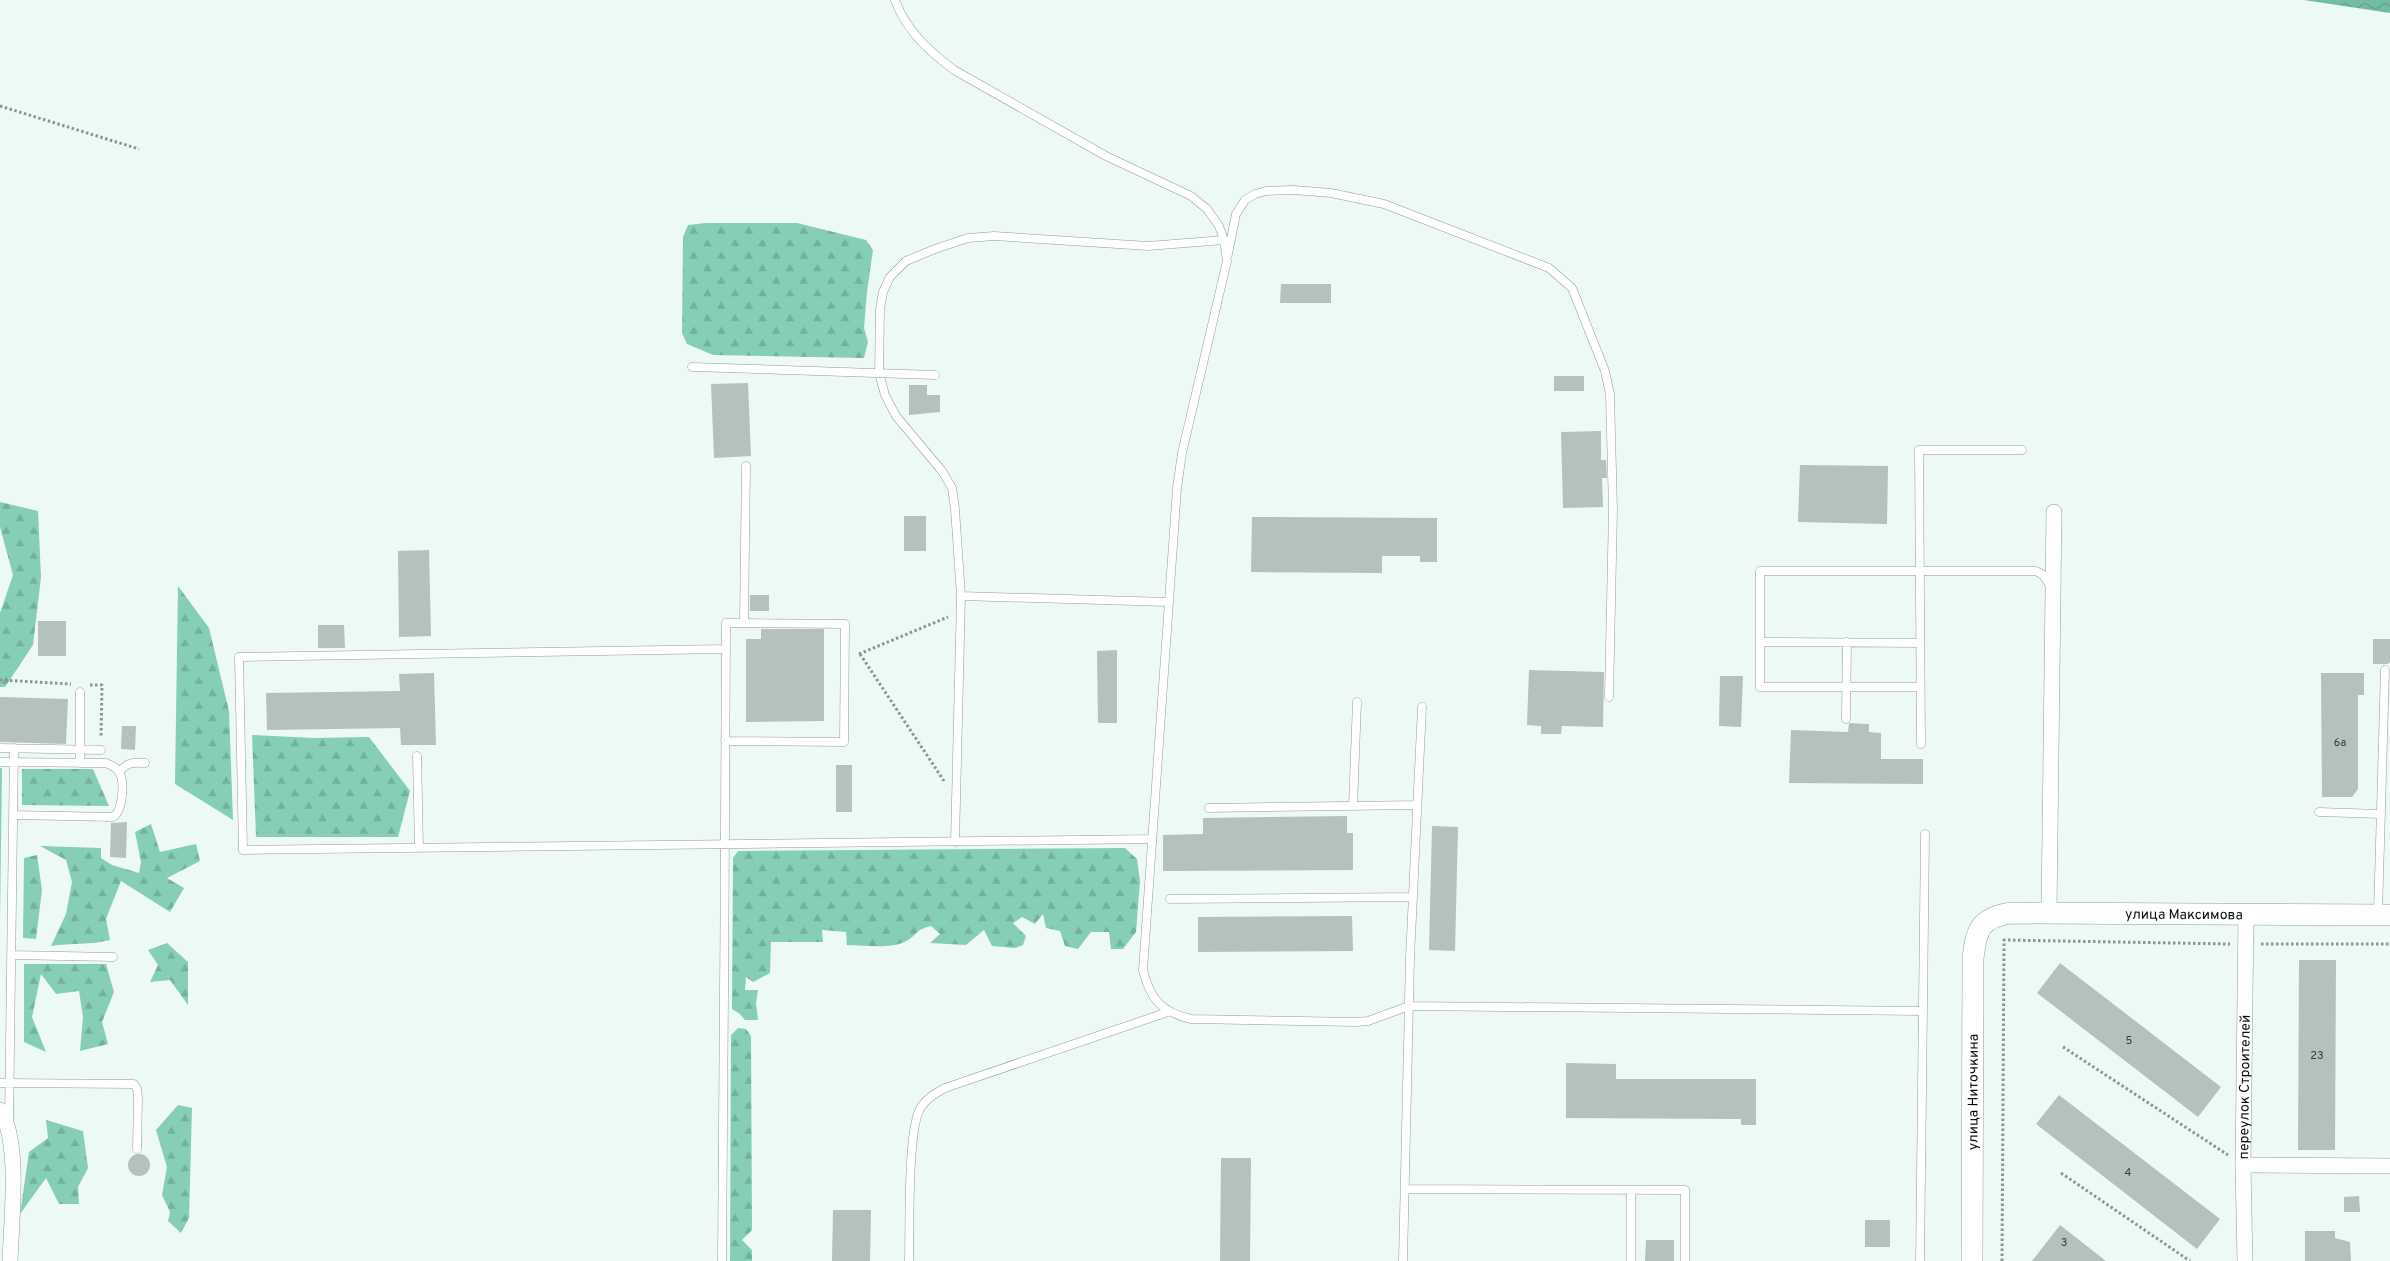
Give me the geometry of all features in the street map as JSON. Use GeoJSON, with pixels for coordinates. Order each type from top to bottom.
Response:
{"type":"FeatureCollection","features":[{"type":"Feature","properties":{"kind":"street"},"geometry":{"type":"LineString","coordinates":[[2049,913],[2054,512]]}},
{"type":"Feature","properties":{"kind":"street","name":"улица Максимова"},"geometry":{"type":"LineString","coordinates":[[1982,925],[1997,915],[2049,913],[2384,915]]}},
{"type":"Feature","properties":{"kind":"street","name":"переулок Строителей"},"geometry":{"type":"LineString","coordinates":[[2244,1261],[2243,1165],[2246,914]]}},
{"type":"Feature","properties":{"kind":"street","name":"улица Ниточкина"},"geometry":{"type":"LineString","coordinates":[[1972,1261],[1973,958],[1978,933],[1982,925]]}},
{"type":"Feature","properties":{"kind":"street"},"geometry":{"type":"LineString","coordinates":[[0,1110],[9,1131],[12,1156],[10,1261]]}},
{"type":"Feature","properties":{"kind":"street"},"geometry":{"type":"LineString","coordinates":[[2243,1165],[2390,1166]]}},
{"type":"Feature","properties":{"kind":"lane"},"geometry":{"type":"LineString","coordinates":[[896,0],[902,17],[914,35],[932,53],[954,70],[1106,156],[1191,196],[1208,209],[1219,226],[1224,240],[1227,261]]}},
{"type":"Feature","properties":{"kind":"lane"},"geometry":{"type":"LineString","coordinates":[[1609,697],[1613,510],[1610,394],[1605,371],[1572,288],[1563,278],[1549,268],[1384,204],[1331,193],[1294,190],[1266,191],[1255,194],[1245,200],[1236,214],[1227,261],[1182,453],[1176,488],[1143,970],[1152,996],[1168,1012],[1191,1019],[1357,1022],[1368,1021],[1409,1006],[1923,1011]]}},
{"type":"Feature","properties":{"kind":"lane"},"geometry":{"type":"LineString","coordinates":[[955,842],[961,596],[952,488],[942,471],[896,416],[885,395],[879,373],[880,309],[883,292],[890,277],[906,261],[935,248],[968,238],[994,236],[1148,246],[1224,240]]}},
{"type":"Feature","properties":{"kind":"lane"},"geometry":{"type":"LineString","coordinates":[[692,367],[935,375]]}},
{"type":"Feature","properties":{"kind":"lane"},"geometry":{"type":"LineString","coordinates":[[1920,744],[1919,450],[2022,450]]}},
{"type":"Feature","properties":{"kind":"lane"},"geometry":{"type":"LineString","coordinates":[[744,623],[746,466]]}},
{"type":"Feature","properties":{"kind":"lane"},"geometry":{"type":"LineString","coordinates":[[1920,687],[1760,687],[1760,571],[2036,571],[2047,580],[2053,591]]}},
{"type":"Feature","properties":{"kind":"lane"},"geometry":{"type":"LineString","coordinates":[[961,596],[1168,602]]}},
{"type":"Feature","properties":{"kind":"lane"},"geometry":{"type":"LineString","coordinates":[[722,1261],[725,845],[725,741],[726,623],[845,624],[844,742],[725,741]]}},
{"type":"Feature","properties":{"kind":"lane"},"geometry":{"type":"LineString","coordinates":[[1760,642],[1920,643]]}},
{"type":"Feature","properties":{"kind":"lane"},"geometry":{"type":"LineString","coordinates":[[1846,719],[1847,642]]}},
{"type":"Feature","properties":{"kind":"lane"},"geometry":{"type":"LineString","coordinates":[[726,649],[239,657],[243,850],[1152,839]]}},
{"type":"Feature","properties":{"kind":"lane"},"geometry":{"type":"LineString","coordinates":[[2384,915],[2380,814],[2385,670]]}},
{"type":"Feature","properties":{"kind":"lane"},"geometry":{"type":"LineString","coordinates":[[80,692],[80,763]]}},
{"type":"Feature","properties":{"kind":"lane"},"geometry":{"type":"LineString","coordinates":[[1353,806],[1357,702]]}},
{"type":"Feature","properties":{"kind":"lane"},"geometry":{"type":"LineString","coordinates":[[1403,1261],[1409,1006],[1422,707]]}},
{"type":"Feature","properties":{"kind":"lane"},"geometry":{"type":"LineString","coordinates":[[0,748],[101,750]]}},
{"type":"Feature","properties":{"kind":"lane"},"geometry":{"type":"LineString","coordinates":[[9,1131],[14,748]]}},
{"type":"Feature","properties":{"kind":"lane"},"geometry":{"type":"LineString","coordinates":[[417,756],[419,848]]}},
{"type":"Feature","properties":{"kind":"lane"},"geometry":{"type":"LineString","coordinates":[[0,762],[106,763],[112,765],[120,772],[122,778],[121,808],[118,814],[113,817],[14,815]]}},
{"type":"Feature","properties":{"kind":"lane"},"geometry":{"type":"LineString","coordinates":[[120,772],[127,764],[146,763]]}},
{"type":"Feature","properties":{"kind":"lane"},"geometry":{"type":"LineString","coordinates":[[1209,808],[1417,805]]}},
{"type":"Feature","properties":{"kind":"lane"},"geometry":{"type":"LineString","coordinates":[[2319,812],[2380,814]]}},
{"type":"Feature","properties":{"kind":"lane"},"geometry":{"type":"LineString","coordinates":[[1920,1261],[1926,834]]}},
{"type":"Feature","properties":{"kind":"lane"},"geometry":{"type":"LineString","coordinates":[[1170,899],[1413,897]]}},
{"type":"Feature","properties":{"kind":"lane"},"geometry":{"type":"LineString","coordinates":[[12,956],[113,956]]}},
{"type":"Feature","properties":{"kind":"lane"},"geometry":{"type":"LineString","coordinates":[[909,1261],[912,1144],[920,1108],[930,1097],[945,1088],[1168,1012]]}},
{"type":"Feature","properties":{"kind":"lane"},"geometry":{"type":"LineString","coordinates":[[0,1083],[134,1084],[137,1088],[138,1097],[137,1149]]}},
{"type":"Feature","properties":{"kind":"lane"},"geometry":{"type":"LineString","coordinates":[[1405,1189],[1685,1190],[1685,1261]]}},
{"type":"Feature","properties":{"kind":"lane"},"geometry":{"type":"LineString","coordinates":[[1631,1190],[1631,1261]]}},
{"type":"Feature","properties":{"kind":"path"},"geometry":{"type":"LineString","coordinates":[[0,106],[139,148]]}},
{"type":"Feature","properties":{"kind":"path"},"geometry":{"type":"LineString","coordinates":[[845,660],[960,612]]}},
{"type":"Feature","properties":{"kind":"path"},"geometry":{"type":"LineString","coordinates":[[860,654],[955,798]]}},
{"type":"Feature","properties":{"kind":"path"},"geometry":{"type":"LineString","coordinates":[[2002,1261],[2004,940],[2390,944]]}},
{"type":"Feature","properties":{"kind":"path"},"geometry":{"type":"LineString","coordinates":[[2064,1047],[2243,1165]]}},
{"type":"Feature","properties":{"kind":"path"},"geometry":{"type":"LineString","coordinates":[[2061,1173],[2190,1261]]}},
{"type":"Feature","properties":{"kind":"green space"},"geometry":{"type":"Polygon","coordinates":[[[705,223],[797,223],[866,240],[873,250],[864,328],[868,342],[864,358],[713,355],[687,344],[682,333],[683,237],[688,225],[705,223]]]}},
{"type":"Feature","properties":{"kind":"green space"},"geometry":{"type":"Polygon","coordinates":[[[0,502],[38,511],[41,577],[33,645],[5,687],[0,687],[0,613],[13,575],[0,527],[0,502]]]}},
{"type":"Feature","properties":{"kind":"green space"},"geometry":{"type":"Polygon","coordinates":[[[178,586],[209,628],[229,711],[233,820],[175,784],[178,586]]]}},
{"type":"Feature","properties":{"kind":"green space"},"geometry":{"type":"Polygon","coordinates":[[[252,735],[314,738],[369,737],[410,791],[398,837],[256,837],[252,735]]]}},
{"type":"Feature","properties":{"kind":"green space"},"geometry":{"type":"Polygon","coordinates":[[[0,768],[2,768],[0,922],[0,768]]]}},
{"type":"Feature","properties":{"kind":"green space"},"geometry":{"type":"Polygon","coordinates":[[[22,769],[93,769],[109,806],[22,805],[22,769]]]}},
{"type":"Feature","properties":{"kind":"green space"},"geometry":{"type":"Polygon","coordinates":[[[151,824],[160,852],[196,844],[200,861],[167,878],[184,888],[170,912],[121,881],[106,919],[110,940],[96,943],[51,946],[66,914],[72,882],[66,860],[40,846],[101,848],[101,858],[112,865],[139,873],[141,862],[135,832],[151,824]]]}},
{"type":"Feature","properties":{"kind":"green space"},"geometry":{"type":"Polygon","coordinates":[[[1125,848],[1137,859],[1140,881],[1136,932],[1123,949],[1111,949],[1109,932],[1091,932],[1078,949],[1065,946],[1060,931],[1046,928],[1043,914],[1035,924],[1022,917],[1013,923],[1026,936],[1023,945],[1015,948],[992,946],[984,930],[966,945],[930,943],[940,934],[931,926],[920,930],[902,943],[879,946],[847,945],[846,932],[822,930],[823,942],[771,942],[770,973],[753,982],[746,977],[745,990],[758,990],[756,1003],[758,1020],[745,1020],[732,1009],[733,858],[738,851],[1125,848]]]}},
{"type":"Feature","properties":{"kind":"green space"},"geometry":{"type":"Polygon","coordinates":[[[37,855],[42,890],[36,939],[23,938],[24,858],[37,855]]]}},
{"type":"Feature","properties":{"kind":"green space"},"geometry":{"type":"Polygon","coordinates":[[[167,943],[188,962],[188,1005],[170,980],[150,982],[158,965],[148,950],[167,943]]]}},
{"type":"Feature","properties":{"kind":"green space"},"geometry":{"type":"Polygon","coordinates":[[[24,964],[106,964],[114,992],[102,1022],[108,1044],[80,1051],[83,1017],[79,991],[56,994],[41,974],[32,1017],[46,1052],[24,1042],[24,964]]]}},
{"type":"Feature","properties":{"kind":"green space"},"geometry":{"type":"Polygon","coordinates":[[[738,1028],[746,1029],[751,1036],[752,1230],[742,1240],[752,1250],[752,1261],[730,1261],[731,1035],[738,1028]]]}},
{"type":"Feature","properties":{"kind":"green space"},"geometry":{"type":"Polygon","coordinates":[[[178,1105],[192,1108],[189,1218],[181,1233],[168,1221],[170,1212],[162,1195],[167,1167],[156,1130],[178,1105]]]}},
{"type":"Feature","properties":{"kind":"green space"},"geometry":{"type":"Polygon","coordinates":[[[46,1120],[83,1131],[88,1168],[78,1187],[79,1204],[59,1204],[46,1178],[20,1214],[29,1152],[48,1138],[46,1120]]]}},
{"type":"Feature","properties":{"kind":"water"},"geometry":{"type":"Polygon","coordinates":[[[2304,0],[2390,0],[2390,13],[2304,0]]]}},
{"type":"Feature","properties":{"kind":"building"},"geometry":{"type":"Polygon","coordinates":[[[1281,284],[1331,284],[1331,303],[1280,303],[1281,284]]]}},
{"type":"Feature","properties":{"kind":"building"},"geometry":{"type":"Polygon","coordinates":[[[1554,376],[1584,376],[1584,391],[1554,391],[1554,376]]]}},
{"type":"Feature","properties":{"kind":"building"},"geometry":{"type":"Polygon","coordinates":[[[748,383],[751,456],[714,458],[711,384],[748,383]]]}},
{"type":"Feature","properties":{"kind":"building"},"geometry":{"type":"Polygon","coordinates":[[[909,385],[927,385],[927,395],[940,395],[940,412],[909,415],[909,385]]]}},
{"type":"Feature","properties":{"kind":"building"},"geometry":{"type":"Polygon","coordinates":[[[1601,431],[1601,460],[1606,460],[1607,478],[1602,478],[1603,507],[1563,508],[1561,432],[1601,431]]]}},
{"type":"Feature","properties":{"kind":"building"},"geometry":{"type":"Polygon","coordinates":[[[1800,465],[1888,466],[1887,524],[1798,522],[1800,465]]]}},
{"type":"Feature","properties":{"kind":"building"},"geometry":{"type":"Polygon","coordinates":[[[904,516],[926,516],[926,551],[904,551],[904,516]]]}},
{"type":"Feature","properties":{"kind":"building"},"geometry":{"type":"Polygon","coordinates":[[[1252,517],[1437,518],[1437,562],[1420,562],[1420,556],[1382,556],[1382,573],[1251,572],[1252,517]]]}},
{"type":"Feature","properties":{"kind":"building"},"geometry":{"type":"Polygon","coordinates":[[[429,550],[431,636],[399,637],[398,551],[429,550]]]}},
{"type":"Feature","properties":{"kind":"building"},"geometry":{"type":"Polygon","coordinates":[[[750,595],[769,595],[769,611],[750,611],[750,595]]]}},
{"type":"Feature","properties":{"kind":"building"},"geometry":{"type":"Polygon","coordinates":[[[38,621],[66,621],[66,656],[38,656],[38,621]]]}},
{"type":"Feature","properties":{"kind":"building"},"geometry":{"type":"Polygon","coordinates":[[[318,625],[344,625],[345,648],[318,648],[318,625]]]}},
{"type":"Feature","properties":{"kind":"building"},"geometry":{"type":"Polygon","coordinates":[[[761,629],[824,629],[824,721],[746,722],[746,639],[761,639],[761,629]]]}},
{"type":"Feature","properties":{"kind":"building"},"geometry":{"type":"Polygon","coordinates":[[[2373,639],[2390,639],[2390,662],[2388,664],[2373,664],[2373,639]]]}},
{"type":"Feature","properties":{"kind":"building"},"geometry":{"type":"Polygon","coordinates":[[[1117,650],[1117,723],[1098,723],[1097,651],[1117,650]]]}},
{"type":"Feature","properties":{"kind":"building"},"geometry":{"type":"Polygon","coordinates":[[[1529,670],[1604,672],[1603,727],[1562,726],[1561,734],[1541,734],[1541,726],[1527,725],[1529,670]]]}},
{"type":"Feature","properties":{"kind":"building"},"geometry":{"type":"Polygon","coordinates":[[[434,673],[436,745],[401,745],[400,728],[267,730],[266,693],[400,691],[399,674],[434,673]]]}},
{"type":"Feature","properties":{"kind":"building"},"geometry":{"type":"Polygon","coordinates":[[[2321,673],[2364,673],[2364,695],[2358,695],[2358,789],[2352,797],[2322,797],[2321,673]]]}},
{"type":"Feature","properties":{"kind":"building"},"geometry":{"type":"Polygon","coordinates":[[[1720,676],[1743,676],[1741,727],[1719,726],[1720,676]]]}},
{"type":"Feature","properties":{"kind":"building"},"geometry":{"type":"Polygon","coordinates":[[[0,697],[68,699],[66,744],[0,742],[0,697]]]}},
{"type":"Feature","properties":{"kind":"building"},"geometry":{"type":"Polygon","coordinates":[[[1849,723],[1869,724],[1869,732],[1881,733],[1881,759],[1923,759],[1923,784],[1789,783],[1791,730],[1848,732],[1849,723]]]}},
{"type":"Feature","properties":{"kind":"building"},"geometry":{"type":"Polygon","coordinates":[[[122,726],[136,726],[135,750],[121,749],[122,726]]]}},
{"type":"Feature","properties":{"kind":"building"},"geometry":{"type":"Polygon","coordinates":[[[836,765],[852,765],[852,812],[836,812],[836,765]]]}},
{"type":"Feature","properties":{"kind":"building"},"geometry":{"type":"Polygon","coordinates":[[[1347,816],[1347,833],[1353,833],[1353,870],[1163,871],[1163,835],[1203,834],[1203,818],[1347,816]]]}},
{"type":"Feature","properties":{"kind":"building"},"geometry":{"type":"Polygon","coordinates":[[[127,822],[126,858],[110,857],[111,823],[127,822]]]}},
{"type":"Feature","properties":{"kind":"building"},"geometry":{"type":"Polygon","coordinates":[[[1432,826],[1458,827],[1455,951],[1429,950],[1432,826]]]}},
{"type":"Feature","properties":{"kind":"building"},"geometry":{"type":"Polygon","coordinates":[[[1352,916],[1353,951],[1198,952],[1198,917],[1352,916]]]}},
{"type":"Feature","properties":{"kind":"building"},"geometry":{"type":"Polygon","coordinates":[[[2299,960],[2336,960],[2335,1150],[2298,1150],[2299,960]]]}},
{"type":"Feature","properties":{"kind":"building"},"geometry":{"type":"Polygon","coordinates":[[[2060,963],[2221,1087],[2198,1117],[2037,993],[2060,963]]]}},
{"type":"Feature","properties":{"kind":"building"},"geometry":{"type":"Polygon","coordinates":[[[1566,1063],[1616,1064],[1616,1079],[1756,1079],[1756,1125],[1741,1125],[1741,1119],[1566,1118],[1566,1063]]]}},
{"type":"Feature","properties":{"kind":"building"},"geometry":{"type":"Polygon","coordinates":[[[2059,1095],[2220,1219],[2197,1249],[2036,1124],[2059,1095]]]}},
{"type":"Feature","properties":{"kind":"building"},"geometry":{"type":"Polygon","coordinates":[[[139,1154],[147,1157],[150,1165],[147,1173],[139,1176],[131,1173],[128,1165],[131,1157],[139,1154]]]}},
{"type":"Feature","properties":{"kind":"building"},"geometry":{"type":"Polygon","coordinates":[[[1221,1158],[1251,1158],[1250,1261],[1220,1261],[1221,1158]]]}},
{"type":"Feature","properties":{"kind":"building"},"geometry":{"type":"Polygon","coordinates":[[[2359,1196],[2360,1212],[2344,1212],[2344,1197],[2359,1196]]]}},
{"type":"Feature","properties":{"kind":"building"},"geometry":{"type":"Polygon","coordinates":[[[833,1210],[871,1210],[870,1261],[832,1261],[833,1210]]]}},
{"type":"Feature","properties":{"kind":"building"},"geometry":{"type":"Polygon","coordinates":[[[1865,1220],[1890,1220],[1890,1247],[1865,1247],[1865,1220]]]}},
{"type":"Feature","properties":{"kind":"building"},"geometry":{"type":"Polygon","coordinates":[[[2060,1225],[2106,1261],[2032,1261],[2060,1225]]]}},
{"type":"Feature","properties":{"kind":"building"},"geometry":{"type":"Polygon","coordinates":[[[2305,1231],[2335,1231],[2335,1238],[2350,1242],[2351,1261],[2305,1261],[2305,1231]]]}},
{"type":"Feature","properties":{"kind":"building"},"geometry":{"type":"Polygon","coordinates":[[[1646,1240],[1674,1240],[1674,1261],[1645,1261],[1646,1240]]]}}]}
